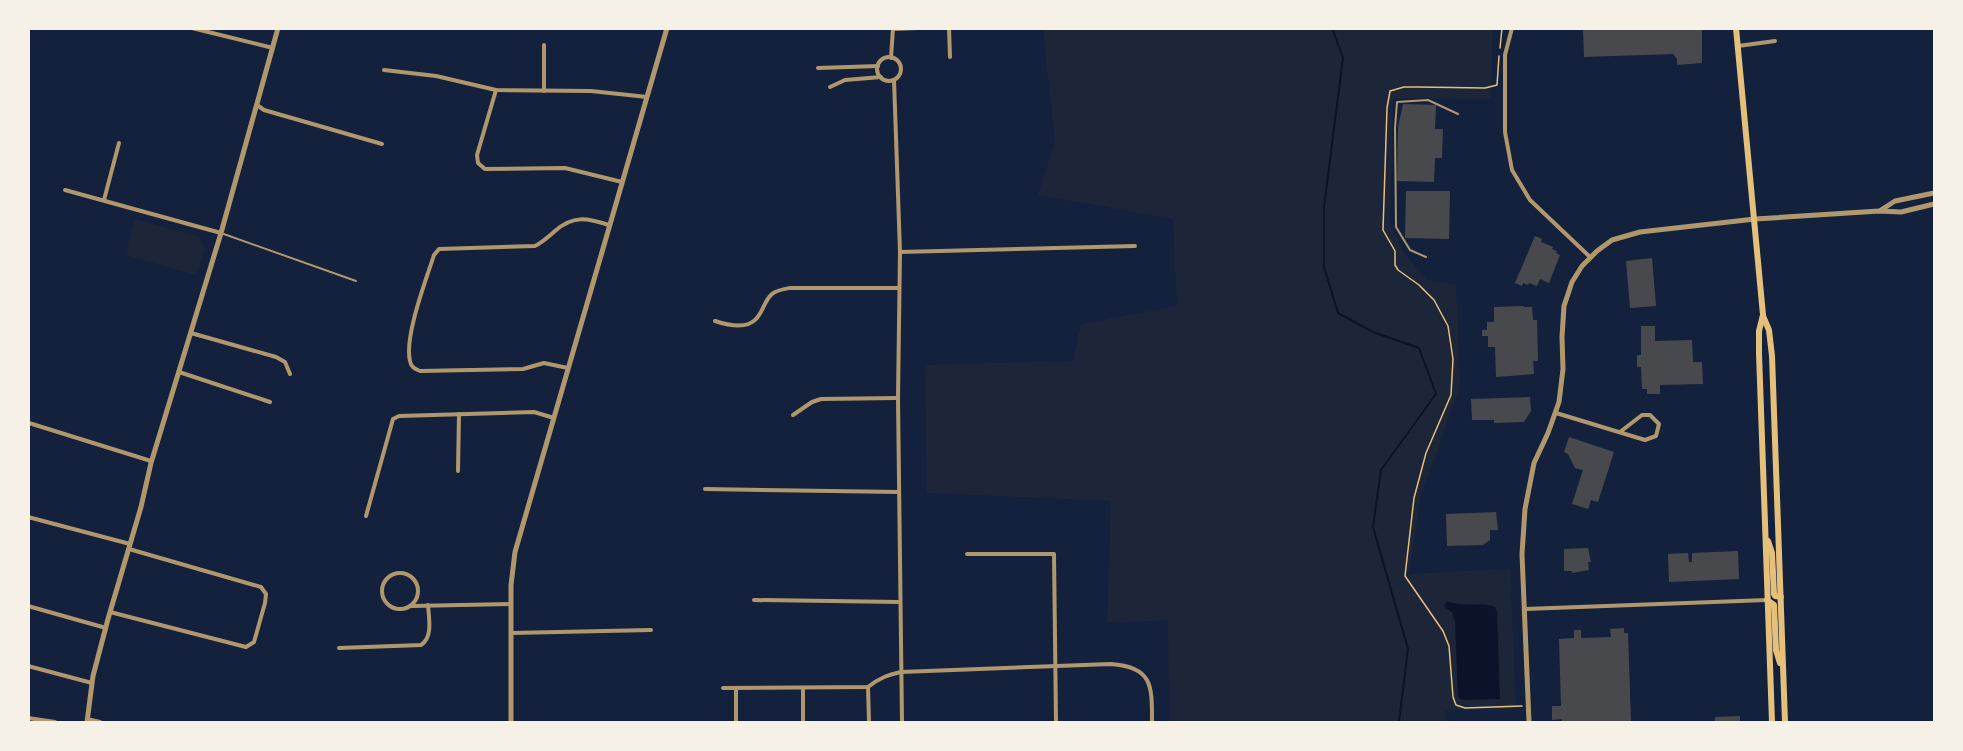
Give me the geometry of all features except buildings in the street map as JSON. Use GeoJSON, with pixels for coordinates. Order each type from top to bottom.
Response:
{"type":"FeatureCollection","features":[{"type":"Feature","properties":{"kind":"main road"},"geometry":{"type":"LineString","coordinates":[[1736,28],[1762,315],[1760,353],[1772,723]]}},
{"type":"Feature","properties":{"kind":"main road"},"geometry":{"type":"LineString","coordinates":[[1762,315],[1769,330],[1772,356],[1785,723]]}},
{"type":"Feature","properties":{"kind":"main road"},"geometry":{"type":"LineString","coordinates":[[1767,537],[1772,553],[1774,594],[1780,597]]}},
{"type":"Feature","properties":{"kind":"main road"},"geometry":{"type":"LineString","coordinates":[[1767,600],[1774,605],[1776,650],[1782,672]]}},
{"type":"Feature","properties":{"kind":"street"},"geometry":{"type":"LineString","coordinates":[[192,28],[273,48]]}},
{"type":"Feature","properties":{"kind":"street"},"geometry":{"type":"LineString","coordinates":[[100,723],[87,721],[92,682],[152,461],[221,233],[278,28]]}},
{"type":"Feature","properties":{"kind":"street"},"geometry":{"type":"LineString","coordinates":[[511,723],[510,604],[515,552],[667,28]]}},
{"type":"Feature","properties":{"kind":"street"},"geometry":{"type":"LineString","coordinates":[[891,58],[893,29],[917,28]]}},
{"type":"Feature","properties":{"kind":"street"},"geometry":{"type":"LineString","coordinates":[[949,28],[950,57]]}},
{"type":"Feature","properties":{"kind":"street"},"geometry":{"type":"LineString","coordinates":[[1512,28],[1505,55],[1505,132],[1512,171],[1530,200],[1590,257]]}},
{"type":"Feature","properties":{"kind":"street"},"geometry":{"type":"LineString","coordinates":[[1737,46],[1775,41]]}},
{"type":"Feature","properties":{"kind":"street"},"geometry":{"type":"LineString","coordinates":[[544,45],[544,91]]}},
{"type":"Feature","properties":{"kind":"street"},"geometry":{"type":"LineString","coordinates":[[818,68],[878,66],[883,60],[891,58],[897,61],[901,68],[900,75],[894,80],[887,81],[881,77],[845,80],[830,87]]}},
{"type":"Feature","properties":{"kind":"street"},"geometry":{"type":"LineString","coordinates":[[878,66],[881,77]]}},
{"type":"Feature","properties":{"kind":"street"},"geometry":{"type":"LineString","coordinates":[[384,70],[436,76],[496,90],[591,91],[648,97]]}},
{"type":"Feature","properties":{"kind":"street"},"geometry":{"type":"LineString","coordinates":[[894,80],[900,252],[898,398],[902,723]]}},
{"type":"Feature","properties":{"kind":"street"},"geometry":{"type":"LineString","coordinates":[[496,90],[477,155],[478,164],[485,169],[565,168],[622,182]]}},
{"type":"Feature","properties":{"kind":"street"},"geometry":{"type":"LineString","coordinates":[[256,104],[264,110],[382,144]]}},
{"type":"Feature","properties":{"kind":"street"},"geometry":{"type":"LineString","coordinates":[[104,200],[119,143]]}},
{"type":"Feature","properties":{"kind":"street"},"geometry":{"type":"LineString","coordinates":[[65,190],[221,233]]}},
{"type":"Feature","properties":{"kind":"street"},"geometry":{"type":"LineString","coordinates":[[1879,211],[1895,201],[1935,193]]}},
{"type":"Feature","properties":{"kind":"street"},"geometry":{"type":"LineString","coordinates":[[1529,723],[1522,554],[1527,496],[1534,463],[1556,413],[1562,391],[1564,306],[1572,282],[1590,257],[1612,240],[1630,234],[1755,219],[1879,211],[1901,212],[1935,204]]}},
{"type":"Feature","properties":{"kind":"street"},"geometry":{"type":"LineString","coordinates":[[568,368],[544,363],[523,369],[423,371],[414,367],[410,360],[411,335],[434,255],[439,249],[535,246],[563,224],[574,219],[609,225]]}},
{"type":"Feature","properties":{"kind":"street"},"geometry":{"type":"LineString","coordinates":[[900,252],[1136,246]]}},
{"type":"Feature","properties":{"kind":"street"},"geometry":{"type":"LineString","coordinates":[[715,321],[728,325],[750,323],[756,319],[774,292],[790,288],[899,288]]}},
{"type":"Feature","properties":{"kind":"street"},"geometry":{"type":"LineString","coordinates":[[191,333],[276,357],[285,362],[290,374]]}},
{"type":"Feature","properties":{"kind":"street"},"geometry":{"type":"LineString","coordinates":[[179,372],[270,402]]}},
{"type":"Feature","properties":{"kind":"street"},"geometry":{"type":"LineString","coordinates":[[793,415],[812,402],[821,399],[898,398]]}},
{"type":"Feature","properties":{"kind":"street"},"geometry":{"type":"LineString","coordinates":[[366,516],[393,419],[407,415],[534,412],[554,418]]}},
{"type":"Feature","properties":{"kind":"street"},"geometry":{"type":"LineString","coordinates":[[1556,413],[1620,432],[1649,440],[1656,435],[1659,424],[1650,415],[1642,415],[1620,432]]}},
{"type":"Feature","properties":{"kind":"street"},"geometry":{"type":"LineString","coordinates":[[458,471],[459,414]]}},
{"type":"Feature","properties":{"kind":"street"},"geometry":{"type":"LineString","coordinates":[[29,423],[152,461]]}},
{"type":"Feature","properties":{"kind":"street"},"geometry":{"type":"LineString","coordinates":[[705,489],[899,492]]}},
{"type":"Feature","properties":{"kind":"street"},"geometry":{"type":"LineString","coordinates":[[28,517],[261,587],[266,594],[254,642],[246,647],[110,612]]}},
{"type":"Feature","properties":{"kind":"street"},"geometry":{"type":"LineString","coordinates":[[967,554],[1054,554],[1056,723]]}},
{"type":"Feature","properties":{"kind":"street"},"geometry":{"type":"LineString","coordinates":[[411,606],[417,597],[417,583],[406,574],[392,575],[383,586],[384,599],[395,608],[429,605],[510,604]]}},
{"type":"Feature","properties":{"kind":"street"},"geometry":{"type":"LineString","coordinates":[[754,600],[900,602]]}},
{"type":"Feature","properties":{"kind":"street"},"geometry":{"type":"LineString","coordinates":[[1525,609],[1767,600]]}},
{"type":"Feature","properties":{"kind":"street"},"geometry":{"type":"LineString","coordinates":[[339,648],[421,645],[427,641],[429,636],[429,605]]}},
{"type":"Feature","properties":{"kind":"street"},"geometry":{"type":"LineString","coordinates":[[28,606],[106,628]]}},
{"type":"Feature","properties":{"kind":"street"},"geometry":{"type":"LineString","coordinates":[[510,633],[651,630]]}},
{"type":"Feature","properties":{"kind":"street"},"geometry":{"type":"LineString","coordinates":[[723,688],[868,687],[877,679],[901,672],[1127,665],[1140,671],[1151,689],[1152,723]]}},
{"type":"Feature","properties":{"kind":"street"},"geometry":{"type":"LineString","coordinates":[[28,666],[92,682]]}},
{"type":"Feature","properties":{"kind":"street"},"geometry":{"type":"LineString","coordinates":[[868,687],[868,723]]}},
{"type":"Feature","properties":{"kind":"street"},"geometry":{"type":"LineString","coordinates":[[736,688],[736,723]]}},
{"type":"Feature","properties":{"kind":"street"},"geometry":{"type":"LineString","coordinates":[[803,688],[803,723]]}},
{"type":"Feature","properties":{"kind":"street"},"geometry":{"type":"LineString","coordinates":[[28,718],[55,723]]}},
{"type":"Feature","properties":{"kind":"lane"},"geometry":{"type":"LineString","coordinates":[[1426,257],[1410,250],[1402,241],[1396,227],[1397,102],[1428,100],[1458,114]]}},
{"type":"Feature","properties":{"kind":"lane"},"geometry":{"type":"LineString","coordinates":[[221,233],[356,280]]}},
{"type":"Feature","properties":{"kind":"path"},"geometry":{"type":"LineString","coordinates":[[1502,28],[1497,62],[1497,85],[1485,88],[1404,87],[1390,91],[1387,108],[1383,230],[1395,251],[1395,265],[1398,270],[1419,285],[1434,300],[1439,309],[1448,326],[1453,359],[1451,394],[1426,453],[1414,498],[1405,576],[1443,631],[1449,646],[1453,697],[1456,705],[1465,708],[1529,706]]}},
{"type":"Feature","properties":{"kind":"shaded area"},"geometry":{"type":"Polygon","coordinates":[[[1043,29],[1493,29],[1491,99],[1393,98],[1390,223],[1404,253],[1427,280],[1456,285],[1460,387],[1421,496],[1409,574],[1510,569],[1516,709],[1445,711],[1445,721],[1442,722],[1169,722],[1168,620],[1107,623],[1111,501],[927,493],[925,365],[1073,361],[1081,324],[1177,306],[1173,219],[1038,195],[1055,141],[1043,29]]]}},
{"type":"Feature","properties":{"kind":"shaded area"},"geometry":{"type":"Polygon","coordinates":[[[135,219],[199,237],[205,247],[196,275],[125,255],[135,219]]]}},
{"type":"Feature","properties":{"kind":"shaded area"},"geometry":{"type":"Polygon","coordinates":[[[1447,601],[1495,607],[1500,699],[1462,700],[1458,697],[1455,621],[1452,612],[1444,607],[1447,601]]]}},
{"type":"Feature","properties":{"kind":"waterway"},"geometry":{"type":"LineString","coordinates":[[1332,28],[1343,58],[1324,207],[1324,267],[1338,313],[1373,332],[1419,348],[1436,394],[1381,470],[1373,527],[1408,649],[1399,722]]}}]}
